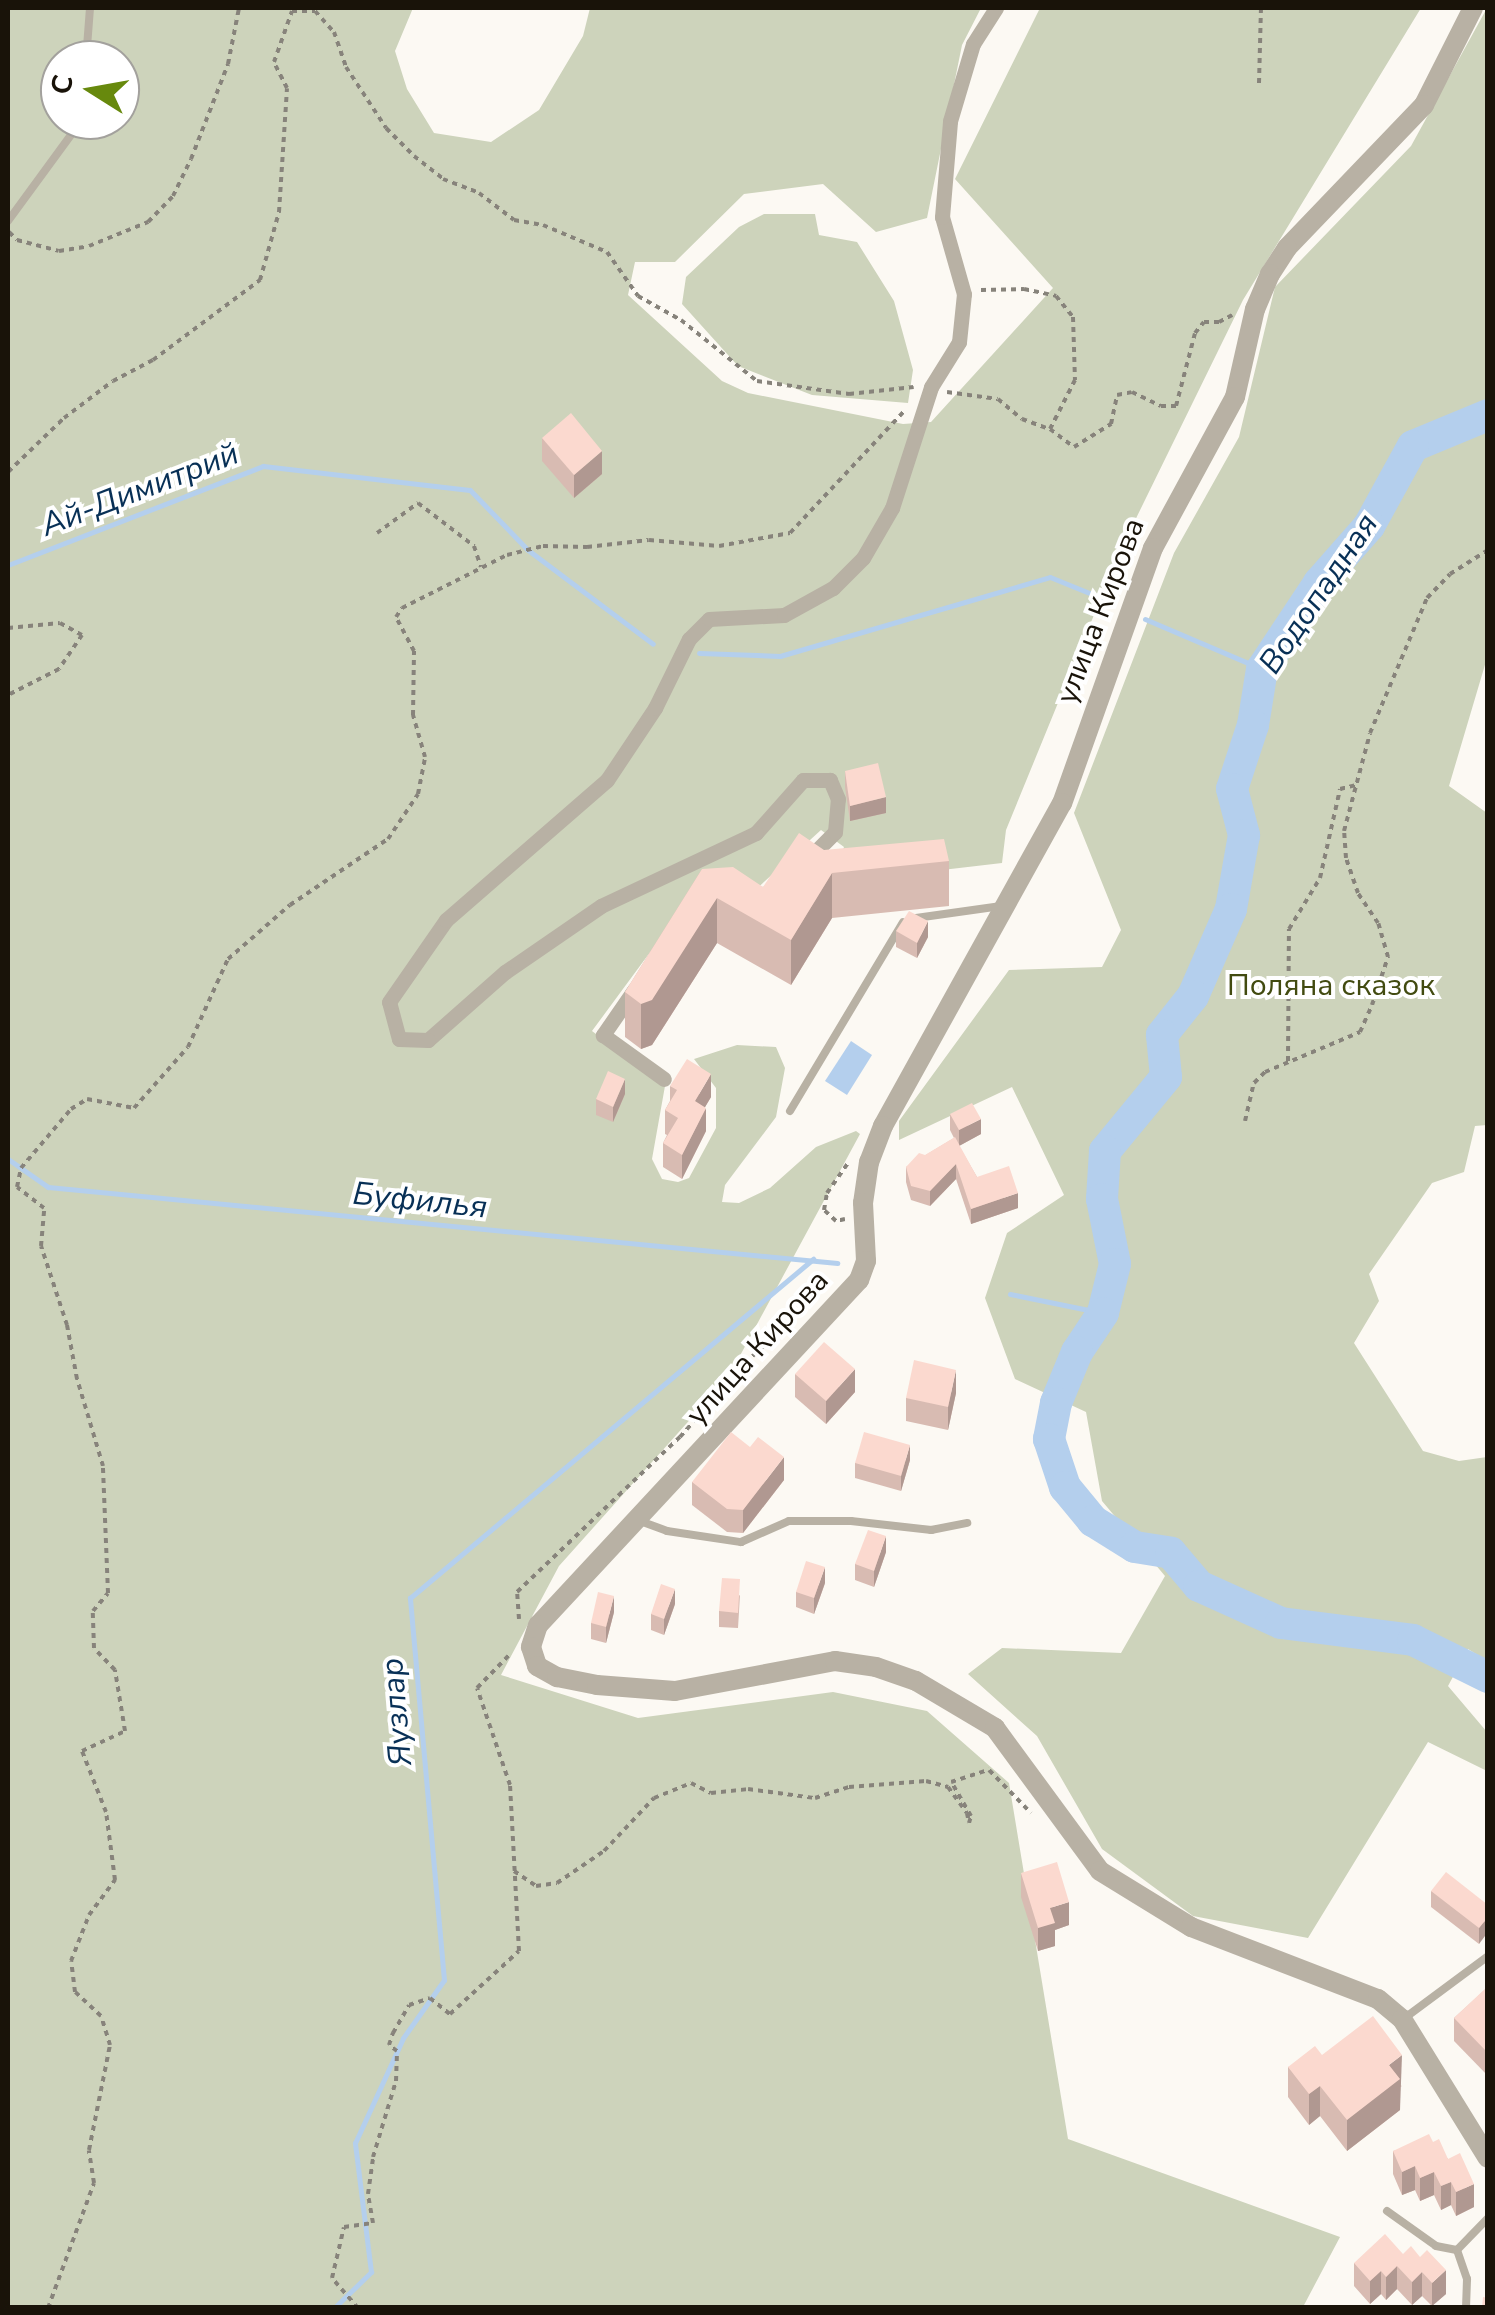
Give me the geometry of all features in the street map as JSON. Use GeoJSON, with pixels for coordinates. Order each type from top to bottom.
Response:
{"type":"FeatureCollection","features":[{"type":"Feature","properties":{"kind":"street"},"geometry":{"type":"LineString","coordinates":[[789,874],[835,832],[838,799],[830,780],[803,780],[756,832],[601,906],[505,972],[428,1040],[399,1039],[389,1002],[446,920],[607,780],[654,708],[689,639],[709,620],[784,615],[833,588],[864,558],[892,508],[931,387],[959,342],[964,294],[942,217],[950,122],[973,44],[996,8]]}},
{"type":"Feature","properties":{"kind":"street","name":"улица Кирова"},"geometry":{"type":"LineString","coordinates":[[1474,8],[1424,105],[1287,248],[1255,310],[1235,396],[1153,548],[1062,803],[883,1126],[869,1162],[863,1203],[866,1261],[859,1280],[640,1521],[538,1626],[531,1647],[537,1666],[558,1677],[597,1685],[675,1691],[834,1661],[876,1666],[916,1681],[996,1728],[1100,1872],[1191,1927],[1378,2000],[1402,2019],[1488,2158]]}},
{"type":"Feature","properties":{"kind":"street"},"geometry":{"type":"LineString","coordinates":[[644,976],[603,1035],[664,1080]]}},
{"type":"Feature","properties":{"kind":"lane"},"geometry":{"type":"LineString","coordinates":[[88,40],[90,8]]}},
{"type":"Feature","properties":{"kind":"lane"},"geometry":{"type":"LineString","coordinates":[[8,221],[67,140]]}},
{"type":"Feature","properties":{"kind":"lane"},"geometry":{"type":"LineString","coordinates":[[790,1110],[895,930],[906,919],[1006,906]]}},
{"type":"Feature","properties":{"kind":"lane"},"geometry":{"type":"LineString","coordinates":[[640,1521],[667,1531],[741,1542],[789,1521],[851,1520],[888,1528],[931,1530],[967,1524]]}},
{"type":"Feature","properties":{"kind":"lane"},"geometry":{"type":"LineString","coordinates":[[1402,2019],[1488,1956]]}},
{"type":"Feature","properties":{"kind":"lane"},"geometry":{"type":"LineString","coordinates":[[1387,2211],[1436,2246],[1457,2250]]}},
{"type":"Feature","properties":{"kind":"lane"},"geometry":{"type":"LineString","coordinates":[[1457,2250],[1488,2218]]}},
{"type":"Feature","properties":{"kind":"lane"},"geometry":{"type":"LineString","coordinates":[[1457,2250],[1467,2280],[1466,2308]]}},
{"type":"Feature","properties":{"kind":"path"},"geometry":{"type":"LineString","coordinates":[[8,231],[17,240],[60,251],[90,246],[148,222],[172,196],[191,159],[228,64],[239,8]]}},
{"type":"Feature","properties":{"kind":"path"},"geometry":{"type":"LineString","coordinates":[[1259,83],[1262,8]]}},
{"type":"Feature","properties":{"kind":"path"},"geometry":{"type":"LineString","coordinates":[[8,472],[64,418],[113,381],[154,360],[260,280],[279,212],[287,88],[274,62],[291,9],[315,11],[334,32],[346,66],[386,128],[414,156],[444,178],[479,193],[514,220],[543,225],[607,252],[638,296],[681,320],[757,381],[848,394],[931,387],[998,399],[1022,419],[1050,429],[1074,447],[1111,424],[1117,395],[1132,392],[1161,406],[1176,406],[1189,346],[1204,322],[1219,322],[1255,310]]}},
{"type":"Feature","properties":{"kind":"path"},"geometry":{"type":"LineString","coordinates":[[964,294],[994,288],[1056,296],[1072,317],[1075,380],[1050,429]]}},
{"type":"Feature","properties":{"kind":"path"},"geometry":{"type":"LineString","coordinates":[[48,2308],[94,2183],[89,2150],[110,2045],[100,2016],[75,1992],[70,1961],[89,1915],[115,1880],[110,1828],[82,1750],[124,1731],[115,1670],[94,1648],[94,1611],[108,1593],[104,1466],[77,1379],[68,1325],[41,1246],[44,1208],[17,1187],[21,1168],[71,1109],[88,1100],[134,1108],[188,1047],[228,959],[290,905],[388,839],[418,794],[425,757],[413,715],[414,650],[396,617],[402,608],[481,568],[543,546],[586,548],[649,540],[719,546],[790,533],[908,405],[931,387]]}},
{"type":"Feature","properties":{"kind":"path"},"geometry":{"type":"LineString","coordinates":[[376,533],[418,503],[474,546],[481,568]]}},
{"type":"Feature","properties":{"kind":"path"},"geometry":{"type":"LineString","coordinates":[[1244,1121],[1254,1084],[1265,1072],[1360,1032],[1388,958],[1378,922],[1358,893],[1346,858],[1344,831],[1356,785],[1370,733],[1427,598],[1450,574],[1488,550]]}},
{"type":"Feature","properties":{"kind":"path"},"geometry":{"type":"LineString","coordinates":[[8,628],[60,624],[82,635],[60,669],[8,695]]}},
{"type":"Feature","properties":{"kind":"path"},"geometry":{"type":"LineString","coordinates":[[1288,1061],[1289,929],[1320,878],[1340,789],[1356,785]]}},
{"type":"Feature","properties":{"kind":"path"},"geometry":{"type":"LineString","coordinates":[[514,1872],[536,1886],[557,1883],[612,1844],[654,1798],[691,1783],[711,1793],[748,1789],[815,1798],[849,1787],[926,1781],[948,1787],[968,1812],[969,1823],[970,1816],[952,1782],[989,1770],[1036,1816]]}},
{"type":"Feature","properties":{"kind":"green space"},"geometry":{"type":"Polygon","coordinates":[[[8,8],[413,8],[395,51],[407,89],[434,133],[491,142],[539,110],[583,36],[590,8],[981,8],[962,45],[927,218],[876,232],[823,184],[744,194],[675,262],[635,262],[628,295],[722,381],[748,393],[903,424],[931,422],[1053,288],[955,179],[1040,8],[1421,8],[1243,300],[1121,549],[1006,830],[1002,863],[831,883],[844,847],[821,830],[752,893],[690,898],[592,1031],[665,1086],[652,1159],[662,1179],[678,1182],[689,1178],[716,1128],[716,1088],[694,1059],[737,1045],[776,1047],[785,1068],[776,1117],[725,1185],[722,1202],[739,1203],[770,1188],[816,1147],[856,1131],[860,1134],[729,1376],[559,1566],[501,1675],[638,1718],[833,1692],[927,1711],[1009,1783],[1068,2139],[1340,2237],[1303,2307],[8,2308],[8,8]]]}},
{"type":"Feature","properties":{"kind":"green space","name":"Поляна сказок"},"geometry":{"type":"Polygon","coordinates":[[[1487,8],[1487,658],[1449,786],[1487,813],[1487,1125],[1475,1126],[1464,1172],[1432,1183],[1369,1274],[1379,1301],[1354,1343],[1423,1451],[1459,1461],[1487,1457],[1487,1661],[1468,1649],[1448,1686],[1487,1732],[1487,1771],[1428,1742],[1308,1938],[1193,1916],[1102,1849],[1037,1736],[968,1674],[1002,1648],[1121,1653],[1165,1576],[1102,1501],[1086,1412],[1015,1379],[985,1298],[1007,1233],[1064,1195],[1012,1087],[899,1140],[899,1121],[1009,970],[1102,967],[1121,930],[1074,813],[1174,553],[1239,437],[1275,287],[1411,146],[1487,8]]]}},
{"type":"Feature","properties":{"kind":"green space"},"geometry":{"type":"Polygon","coordinates":[[[764,214],[815,214],[819,235],[857,242],[894,301],[913,370],[908,403],[812,395],[738,366],[682,304],[686,277],[739,227],[764,214]]]}},
{"type":"Feature","properties":{"kind":"water"},"geometry":{"type":"Polygon","coordinates":[[[851,1041],[872,1055],[847,1095],[825,1081],[851,1041]]]}},
{"type":"Feature","properties":{"kind":"building"},"geometry":{"type":"Polygon","coordinates":[[[571,413],[602,451],[574,475],[542,438],[571,413]]]}},
{"type":"Feature","properties":{"kind":"building"},"geometry":{"type":"Polygon","coordinates":[[[878,763],[886,797],[850,806],[845,771],[878,763]]]}},
{"type":"Feature","properties":{"kind":"building"},"geometry":{"type":"Polygon","coordinates":[[[799,833],[824,850],[944,839],[949,861],[832,873],[791,940],[717,898],[652,1000],[641,1004],[625,992],[702,869],[733,867],[763,887],[799,833]]]}},
{"type":"Feature","properties":{"kind":"building"},"geometry":{"type":"Polygon","coordinates":[[[909,911],[928,921],[917,943],[896,931],[909,911]]]}},
{"type":"Feature","properties":{"kind":"building"},"geometry":{"type":"Polygon","coordinates":[[[687,1059],[711,1074],[695,1101],[706,1108],[682,1155],[663,1143],[678,1118],[665,1110],[677,1090],[670,1086],[687,1059]]]}},
{"type":"Feature","properties":{"kind":"building"},"geometry":{"type":"Polygon","coordinates":[[[608,1071],[625,1079],[613,1107],[596,1099],[608,1071]]]}},
{"type":"Feature","properties":{"kind":"building"},"geometry":{"type":"Polygon","coordinates":[[[972,1103],[981,1119],[959,1130],[950,1114],[972,1103]]]}},
{"type":"Feature","properties":{"kind":"building"},"geometry":{"type":"Polygon","coordinates":[[[955,1137],[977,1177],[1009,1166],[1018,1193],[971,1209],[956,1164],[930,1191],[911,1186],[906,1167],[919,1153],[925,1155],[955,1137]]]}},
{"type":"Feature","properties":{"kind":"building"},"geometry":{"type":"Polygon","coordinates":[[[824,1342],[855,1369],[826,1401],[795,1374],[824,1342]]]}},
{"type":"Feature","properties":{"kind":"building"},"geometry":{"type":"Polygon","coordinates":[[[914,1360],[956,1370],[948,1407],[906,1398],[914,1360]]]}},
{"type":"Feature","properties":{"kind":"building"},"geometry":{"type":"Polygon","coordinates":[[[731,1432],[750,1447],[758,1437],[784,1457],[743,1510],[727,1509],[692,1482],[731,1432]]]}},
{"type":"Feature","properties":{"kind":"building"},"geometry":{"type":"Polygon","coordinates":[[[864,1432],[910,1445],[901,1476],[855,1463],[864,1432]]]}},
{"type":"Feature","properties":{"kind":"building"},"geometry":{"type":"Polygon","coordinates":[[[868,1530],[886,1536],[874,1571],[855,1564],[868,1530]]]}},
{"type":"Feature","properties":{"kind":"building"},"geometry":{"type":"Polygon","coordinates":[[[806,1561],[825,1567],[814,1598],[796,1592],[806,1561]]]}},
{"type":"Feature","properties":{"kind":"building"},"geometry":{"type":"Polygon","coordinates":[[[722,1578],[740,1579],[738,1613],[719,1611],[722,1578]]]}},
{"type":"Feature","properties":{"kind":"building"},"geometry":{"type":"Polygon","coordinates":[[[661,1584],[675,1589],[664,1619],[651,1614],[661,1584]]]}},
{"type":"Feature","properties":{"kind":"building"},"geometry":{"type":"Polygon","coordinates":[[[598,1592],[614,1596],[606,1627],[591,1623],[598,1592]]]}},
{"type":"Feature","properties":{"kind":"building"},"geometry":{"type":"Polygon","coordinates":[[[1057,1862],[1069,1902],[1050,1908],[1055,1923],[1038,1928],[1021,1873],[1057,1862]]]}},
{"type":"Feature","properties":{"kind":"building"},"geometry":{"type":"Polygon","coordinates":[[[1446,1872],[1488,1905],[1488,1917],[1479,1928],[1431,1891],[1446,1872]]]}},
{"type":"Feature","properties":{"kind":"building"},"geometry":{"type":"Polygon","coordinates":[[[1488,1987],[1488,2053],[1454,2018],[1488,1987]]]}},
{"type":"Feature","properties":{"kind":"building"},"geometry":{"type":"Polygon","coordinates":[[[1373,2016],[1402,2055],[1389,2065],[1400,2079],[1347,2120],[1320,2086],[1309,2094],[1288,2067],[1315,2046],[1322,2055],[1373,2016]]]}},
{"type":"Feature","properties":{"kind":"building"},"geometry":{"type":"Polygon","coordinates":[[[1429,2134],[1433,2142],[1439,2139],[1448,2159],[1460,2153],[1474,2184],[1456,2192],[1451,2182],[1441,2186],[1434,2172],[1420,2178],[1415,2166],[1402,2172],[1393,2151],[1429,2134]]]}},
{"type":"Feature","properties":{"kind":"building"},"geometry":{"type":"Polygon","coordinates":[[[1385,2234],[1403,2254],[1411,2246],[1420,2257],[1427,2250],[1446,2270],[1432,2283],[1422,2272],[1412,2282],[1397,2266],[1386,2277],[1381,2271],[1370,2281],[1354,2263],[1385,2234]]]}},
{"type":"Feature","properties":{"kind":"waterway","name":"Водопадная"},"geometry":{"type":"LineString","coordinates":[[1488,415],[1413,446],[1369,526],[1319,583],[1262,669],[1253,725],[1232,789],[1244,835],[1231,909],[1193,996],[1162,1035],[1166,1077],[1105,1151],[1102,1199],[1115,1264],[1103,1313],[1077,1352],[1056,1403],[1049,1439],[1065,1487],[1093,1521],[1135,1547],[1171,1553],[1199,1586],[1281,1623],[1413,1640],[1488,1677]]}},
{"type":"Feature","properties":{"kind":"waterway","name":"Ай-Димитрий"},"geometry":{"type":"LineString","coordinates":[[8,565],[263,466],[470,490],[528,550],[653,644]]}},
{"type":"Feature","properties":{"kind":"waterway","name":"Ай-Димитрий"},"geometry":{"type":"LineString","coordinates":[[699,653],[780,656],[1050,577],[1114,603]]}},
{"type":"Feature","properties":{"kind":"waterway","name":"Ай-Димитрий"},"geometry":{"type":"LineString","coordinates":[[1145,619],[1262,669]]}},
{"type":"Feature","properties":{"kind":"waterway","name":"Буфилья"},"geometry":{"type":"LineString","coordinates":[[8,1159],[48,1187],[837,1263]]}},
{"type":"Feature","properties":{"kind":"waterway","name":"Яузлар"},"geometry":{"type":"LineString","coordinates":[[334,2308],[371,2272],[355,2143],[403,2038],[444,1980],[410,1598],[813,1259]]}},
{"type":"Feature","properties":{"kind":"waterway","name":"Яузлар"},"geometry":{"type":"LineString","coordinates":[[1010,1294],[1103,1313]]}}]}
